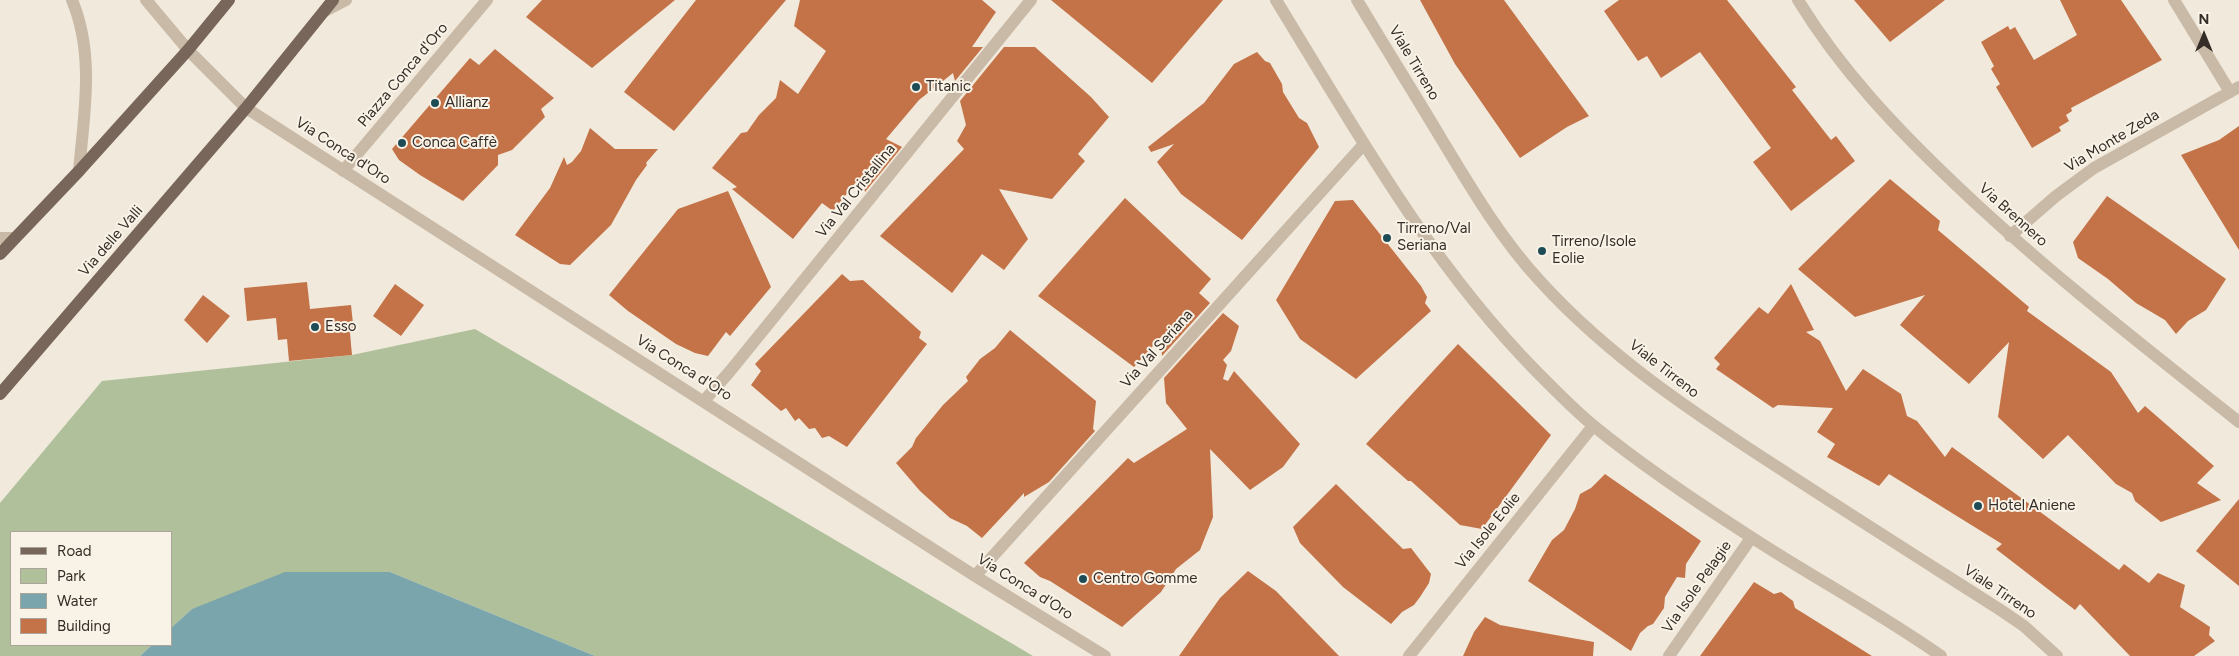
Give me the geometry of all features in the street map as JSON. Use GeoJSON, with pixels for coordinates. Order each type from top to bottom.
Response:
{"type":"FeatureCollection","features":[{"type":"Feature","properties":{"kind":"main road"},"geometry":{"type":"LineString","coordinates":[[0,254],[6,238],[79,171],[188,50],[229,0]]}},
{"type":"Feature","properties":{"kind":"main road"},"geometry":{"type":"LineString","coordinates":[[246,108],[333,0]]}},
{"type":"Feature","properties":{"kind":"main road","name":"Via delle Valli"},"geometry":{"type":"LineString","coordinates":[[0,394],[246,108]]}},
{"type":"Feature","properties":{"kind":"street"},"geometry":{"type":"LineString","coordinates":[[72,0],[84,41],[86,74],[79,171]]}},
{"type":"Feature","properties":{"kind":"street"},"geometry":{"type":"LineString","coordinates":[[146,0],[188,50],[246,108]]}},
{"type":"Feature","properties":{"kind":"street"},"geometry":{"type":"LineString","coordinates":[[325,10],[346,0]]}},
{"type":"Feature","properties":{"kind":"street","name":"Piazza Conca d'Oro"},"geometry":{"type":"LineString","coordinates":[[343,171],[487,0]]}},
{"type":"Feature","properties":{"kind":"street","name":"Via Val Cristallina"},"geometry":{"type":"LineString","coordinates":[[704,401],[1031,0]]}},
{"type":"Feature","properties":{"kind":"street"},"geometry":{"type":"LineString","coordinates":[[1276,0],[1364,144],[1423,235],[1477,306],[1517,351],[1593,426],[1751,538],[1913,636],[1942,656]]}},
{"type":"Feature","properties":{"kind":"street","name":"Viale Tirreno"},"geometry":{"type":"LineString","coordinates":[[1357,0],[1459,169],[1504,237],[1540,281],[1579,320],[1637,371],[1676,400],[1776,467],[1999,609],[2024,626],[2057,656]]}},
{"type":"Feature","properties":{"kind":"street","name":"Via Brennero"},"geometry":{"type":"LineString","coordinates":[[1798,0],[1836,56],[1873,102],[1911,143],[2010,236],[2104,316],[2239,422]]}},
{"type":"Feature","properties":{"kind":"street"},"geometry":{"type":"LineString","coordinates":[[2174,0],[2234,89]]}},
{"type":"Feature","properties":{"kind":"street","name":"Via Monte Zeda"},"geometry":{"type":"LineString","coordinates":[[2010,236],[2075,180],[2111,157],[2234,89]]}},
{"type":"Feature","properties":{"kind":"street","name":"Via Conca d'Oro"},"geometry":{"type":"LineString","coordinates":[[246,108],[975,576],[1105,656]]}},
{"type":"Feature","properties":{"kind":"street","name":"Via Val Seriana"},"geometry":{"type":"LineString","coordinates":[[975,576],[1364,144]]}},
{"type":"Feature","properties":{"kind":"street","name":"Via Isole Eolie"},"geometry":{"type":"LineString","coordinates":[[1409,656],[1593,426]]}},
{"type":"Feature","properties":{"kind":"street","name":"Via Isole Pelagie"},"geometry":{"type":"LineString","coordinates":[[1669,656],[1751,538]]}},
{"type":"Feature","properties":{"kind":"green space"},"geometry":{"type":"Polygon","coordinates":[[[475,329],[1033,656],[595,656],[390,572],[192,609],[172,627],[172,531],[10,531],[10,646],[151,646],[140,656],[0,656],[0,503],[102,381],[352,355],[475,329]]]}},
{"type":"Feature","properties":{"kind":"water"},"geometry":{"type":"Polygon","coordinates":[[[285,572],[390,572],[595,656],[140,656],[151,646],[172,646],[172,627],[192,609],[285,572]]]}},
{"type":"Feature","properties":{"kind":"building"},"geometry":{"type":"Polygon","coordinates":[[[542,0],[675,0],[592,68],[526,17],[542,0]]]}},
{"type":"Feature","properties":{"kind":"building"},"geometry":{"type":"Polygon","coordinates":[[[696,0],[786,0],[674,131],[624,92],[696,0]]]}},
{"type":"Feature","properties":{"kind":"building"},"geometry":{"type":"Polygon","coordinates":[[[800,0],[982,0],[996,12],[972,47],[983,47],[955,81],[953,73],[919,100],[886,139],[902,147],[865,192],[860,177],[833,211],[822,203],[793,239],[732,189],[737,187],[712,168],[741,133],[747,132],[759,115],[776,98],[780,80],[798,94],[826,51],[794,26],[800,0]]]}},
{"type":"Feature","properties":{"kind":"building"},"geometry":{"type":"Polygon","coordinates":[[[1051,0],[1223,0],[1152,83],[1051,0]]]}},
{"type":"Feature","properties":{"kind":"building"},"geometry":{"type":"Polygon","coordinates":[[[1420,0],[1504,0],[1589,116],[1567,127],[1520,158],[1455,64],[1420,0]]]}},
{"type":"Feature","properties":{"kind":"building"},"geometry":{"type":"Polygon","coordinates":[[[1619,0],[1727,0],[1796,87],[1792,90],[1831,140],[1836,136],[1855,161],[1791,211],[1753,162],[1771,148],[1700,52],[1661,78],[1647,56],[1638,61],[1604,11],[1619,0]]]}},
{"type":"Feature","properties":{"kind":"building"},"geometry":{"type":"Polygon","coordinates":[[[1854,0],[1945,0],[1890,42],[1854,0]]]}},
{"type":"Feature","properties":{"kind":"building"},"geometry":{"type":"Polygon","coordinates":[[[2060,0],[2121,0],[2162,60],[2071,108],[2072,111],[2066,115],[2069,121],[2059,127],[2061,131],[2032,148],[1996,87],[2000,84],[1991,69],[1994,66],[1981,42],[2008,26],[2010,30],[2015,27],[2034,60],[2077,35],[2060,0]]]}},
{"type":"Feature","properties":{"kind":"building"},"geometry":{"type":"Polygon","coordinates":[[[1004,47],[1035,47],[1091,97],[1109,117],[1078,154],[1085,161],[1052,199],[999,189],[1028,239],[1004,270],[982,254],[952,293],[880,236],[964,149],[957,141],[966,125],[960,101],[1004,47]]]}},
{"type":"Feature","properties":{"kind":"building"},"geometry":{"type":"Polygon","coordinates":[[[495,49],[554,98],[541,109],[545,117],[512,150],[498,155],[498,165],[463,201],[399,160],[392,149],[470,58],[479,65],[495,49]]]}},
{"type":"Feature","properties":{"kind":"building"},"geometry":{"type":"Polygon","coordinates":[[[1257,52],[1265,61],[1270,63],[1282,84],[1283,92],[1299,118],[1307,123],[1319,147],[1242,240],[1181,194],[1157,162],[1174,144],[1151,152],[1148,147],[1204,103],[1234,64],[1257,52]]]}},
{"type":"Feature","properties":{"kind":"building"},"geometry":{"type":"Polygon","coordinates":[[[2239,126],[2239,250],[2181,155],[2219,140],[2239,126]]]}},
{"type":"Feature","properties":{"kind":"building"},"geometry":{"type":"Polygon","coordinates":[[[590,128],[615,149],[658,149],[646,163],[647,165],[636,180],[611,225],[570,265],[560,264],[515,235],[550,188],[564,157],[567,165],[581,151],[590,128]]]}},
{"type":"Feature","properties":{"kind":"building"},"geometry":{"type":"Polygon","coordinates":[[[1890,179],[1940,221],[1938,230],[2029,307],[2027,311],[2111,372],[2138,413],[2145,406],[2214,466],[2197,483],[2221,500],[2161,522],[2135,501],[2132,493],[2116,484],[2068,435],[2043,459],[1998,417],[2009,342],[1969,384],[1900,325],[1925,295],[1855,317],[1798,269],[1890,179]]]}},
{"type":"Feature","properties":{"kind":"building"},"geometry":{"type":"Polygon","coordinates":[[[728,191],[771,287],[730,336],[726,332],[708,356],[695,353],[676,344],[628,311],[609,295],[678,209],[728,191]]]}},
{"type":"Feature","properties":{"kind":"building"},"geometry":{"type":"Polygon","coordinates":[[[2107,196],[2226,279],[2206,310],[2188,321],[2176,334],[2165,320],[2136,303],[2108,279],[2078,258],[2073,242],[2107,196]]]}},
{"type":"Feature","properties":{"kind":"building"},"geometry":{"type":"Polygon","coordinates":[[[1125,198],[1211,279],[1199,293],[1210,303],[1162,356],[1161,337],[1134,367],[1038,296],[1125,198]]]}},
{"type":"Feature","properties":{"kind":"building"},"geometry":{"type":"Polygon","coordinates":[[[1353,200],[1421,286],[1427,297],[1425,303],[1431,311],[1356,379],[1300,339],[1276,300],[1335,201],[1353,200]]]}},
{"type":"Feature","properties":{"kind":"building"},"geometry":{"type":"Polygon","coordinates":[[[842,274],[850,281],[863,280],[921,332],[919,338],[927,344],[847,447],[829,436],[822,438],[815,428],[809,429],[799,418],[795,421],[786,408],[781,411],[751,385],[761,371],[755,364],[842,274]]]}},
{"type":"Feature","properties":{"kind":"building","name":"Esso"},"geometry":{"type":"Polygon","coordinates":[[[307,282],[310,309],[351,305],[354,333],[350,333],[352,355],[289,361],[287,339],[278,340],[276,318],[247,321],[244,288],[307,282]]]}},
{"type":"Feature","properties":{"kind":"building"},"geometry":{"type":"Polygon","coordinates":[[[395,284],[424,305],[401,336],[373,316],[395,284]]]}},
{"type":"Feature","properties":{"kind":"building"},"geometry":{"type":"Polygon","coordinates":[[[1791,284],[1814,330],[1806,332],[1820,341],[1846,391],[1863,369],[1901,394],[1907,416],[1917,421],[1945,457],[1952,447],[2119,570],[2124,564],[2149,583],[2158,573],[2185,585],[2180,607],[2210,627],[2209,635],[2215,641],[2194,656],[2130,656],[2080,604],[2075,610],[1996,549],[2002,544],[1889,474],[1879,486],[1827,457],[1835,444],[1817,432],[1833,408],[1778,405],[1773,408],[1716,369],[1720,364],[1714,358],[1759,307],[1768,314],[1791,284]]]}},
{"type":"Feature","properties":{"kind":"building"},"geometry":{"type":"Polygon","coordinates":[[[203,295],[230,316],[207,343],[184,320],[203,295]]]}},
{"type":"Feature","properties":{"kind":"building"},"geometry":{"type":"Polygon","coordinates":[[[1223,313],[1239,326],[1231,351],[1223,360],[1227,365],[1223,379],[1228,381],[1234,371],[1300,444],[1283,467],[1250,490],[1210,449],[1213,517],[1200,550],[1176,569],[1161,592],[1122,627],[1050,581],[1040,577],[1024,563],[1128,458],[1134,463],[1187,429],[1166,403],[1164,378],[1223,313]]]}},
{"type":"Feature","properties":{"kind":"building"},"geometry":{"type":"Polygon","coordinates":[[[1010,330],[1096,401],[1093,429],[1095,431],[1049,482],[1024,497],[1024,493],[982,538],[967,526],[950,518],[920,491],[896,463],[912,447],[916,438],[943,405],[968,381],[966,377],[980,359],[995,348],[1010,330]]]}},
{"type":"Feature","properties":{"kind":"building"},"geometry":{"type":"Polygon","coordinates":[[[1458,344],[1551,435],[1482,529],[1460,525],[1366,444],[1458,344]]]}},
{"type":"Feature","properties":{"kind":"building"},"geometry":{"type":"Polygon","coordinates":[[[1605,474],[1701,541],[1686,564],[1685,578],[1677,577],[1665,597],[1664,608],[1653,624],[1640,633],[1631,651],[1528,581],[1552,540],[1564,530],[1575,509],[1580,494],[1591,488],[1605,474]]]}},
{"type":"Feature","properties":{"kind":"building"},"geometry":{"type":"Polygon","coordinates":[[[1336,484],[1403,549],[1411,548],[1431,574],[1429,583],[1414,605],[1402,612],[1391,624],[1343,587],[1300,543],[1293,527],[1336,484]]]}},
{"type":"Feature","properties":{"kind":"building"},"geometry":{"type":"Polygon","coordinates":[[[2239,499],[2239,586],[2196,551],[2239,499]]]}},
{"type":"Feature","properties":{"kind":"building"},"geometry":{"type":"Polygon","coordinates":[[[1248,571],[1276,591],[1339,656],[1179,656],[1220,598],[1248,571]]]}},
{"type":"Feature","properties":{"kind":"building"},"geometry":{"type":"Polygon","coordinates":[[[1754,582],[1774,594],[1781,592],[1793,601],[1795,608],[1872,656],[1700,656],[1754,582]]]}},
{"type":"Feature","properties":{"kind":"building"},"geometry":{"type":"Polygon","coordinates":[[[1485,617],[1500,625],[1594,642],[1593,656],[1463,656],[1474,632],[1485,617]]]}},
{"type":"Feature","properties":{"kind":"place","name":"Titanic"},"geometry":{"type":"Point","coordinates":[916,87]}},
{"type":"Feature","properties":{"kind":"place","name":"Allianz"},"geometry":{"type":"Point","coordinates":[435,103]}},
{"type":"Feature","properties":{"kind":"place","name":"Conca Caffè"},"geometry":{"type":"Point","coordinates":[402,143]}},
{"type":"Feature","properties":{"kind":"place","name":"Tirreno/Val Seriana"},"geometry":{"type":"Point","coordinates":[1387,238]}},
{"type":"Feature","properties":{"kind":"place","name":"Tirreno/Isole Eolie"},"geometry":{"type":"Point","coordinates":[1542,251]}},
{"type":"Feature","properties":{"kind":"place","name":"Esso"},"geometry":{"type":"Point","coordinates":[315,327]}},
{"type":"Feature","properties":{"kind":"place","name":"Hotel Aniene"},"geometry":{"type":"Point","coordinates":[1978,506]}},
{"type":"Feature","properties":{"kind":"place","name":"Centro Gomme"},"geometry":{"type":"Point","coordinates":[1083,579]}}]}
